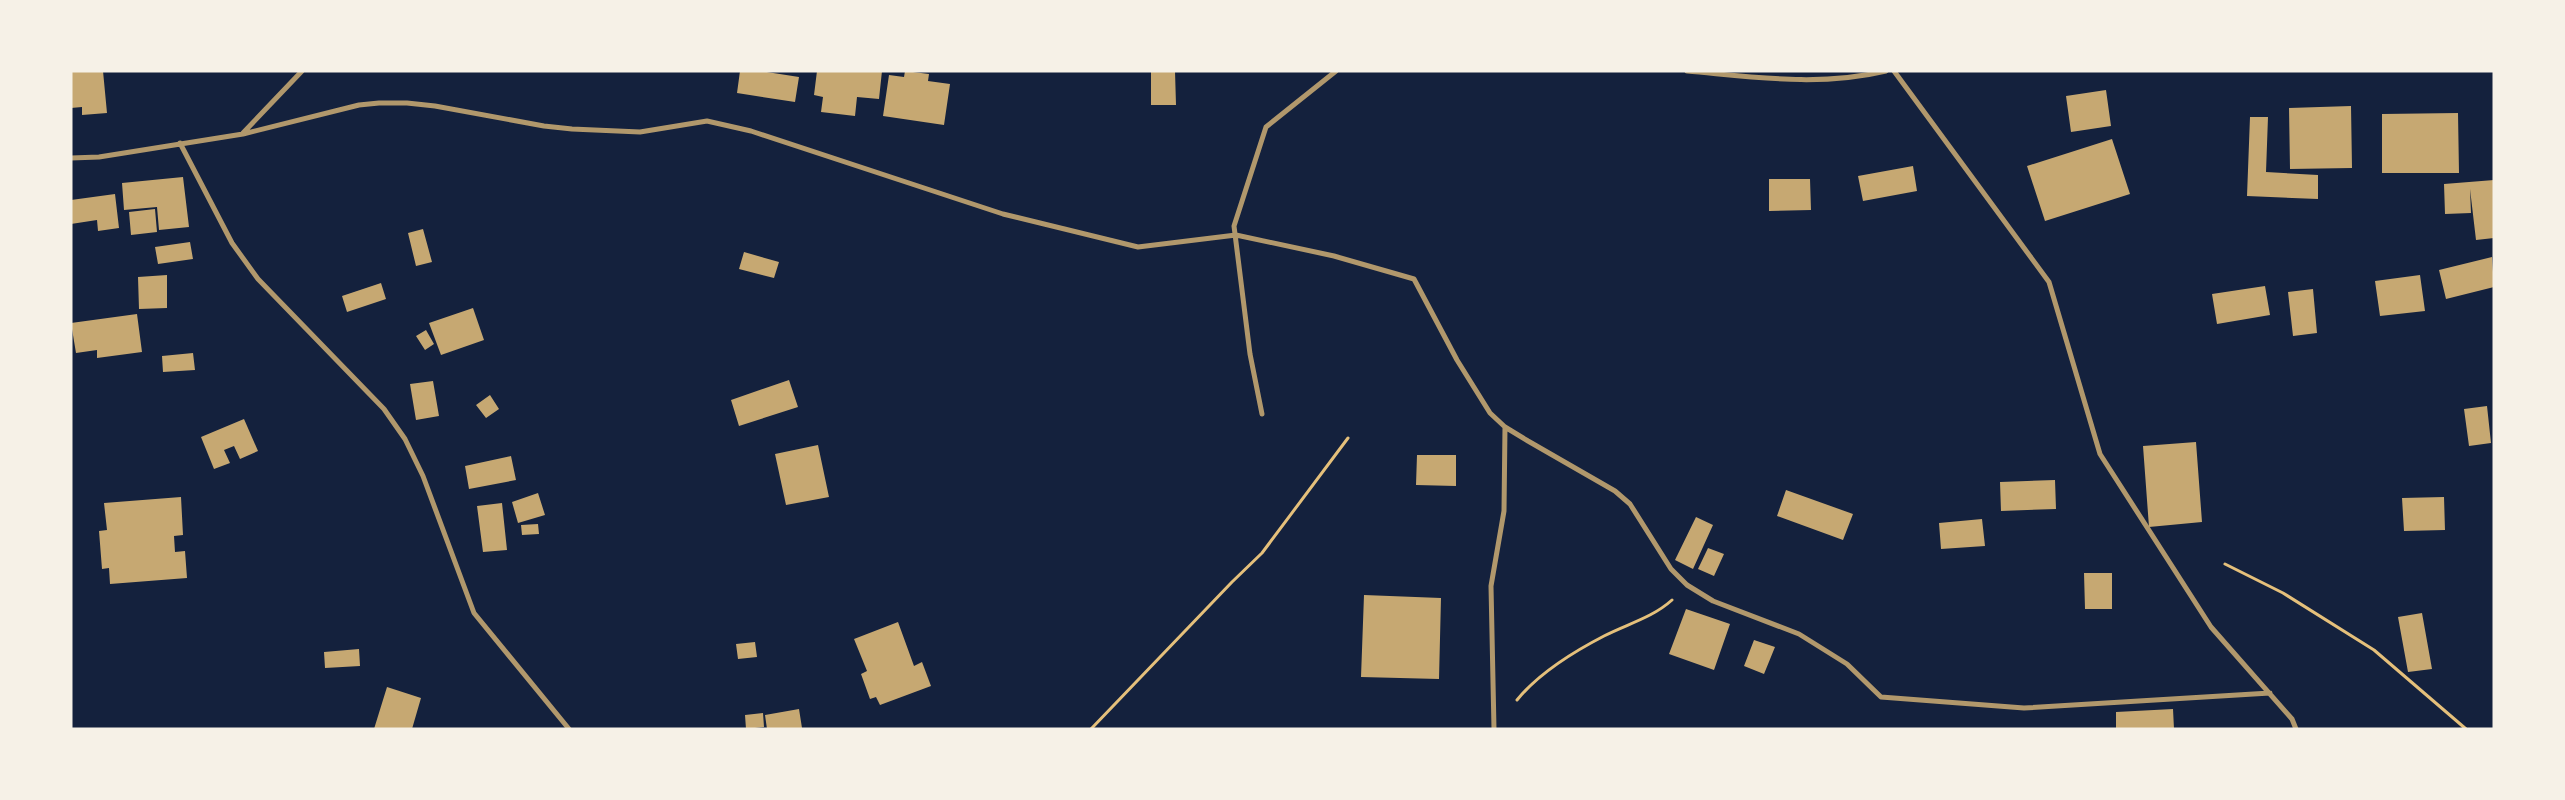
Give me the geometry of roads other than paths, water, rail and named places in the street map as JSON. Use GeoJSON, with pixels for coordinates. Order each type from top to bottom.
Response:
{"type":"FeatureCollection","features":[{"type":"Feature","properties":{"kind":"street"},"geometry":{"type":"LineString","coordinates":[[243,134],[302,71]]}},
{"type":"Feature","properties":{"kind":"street"},"geometry":{"type":"LineString","coordinates":[[1262,414],[1250,354],[1234,226],[1266,127],[1336,71]]}},
{"type":"Feature","properties":{"kind":"street"},"geometry":{"type":"LineString","coordinates":[[1687,71],[1795,81],[1835,81],[1886,71]]}},
{"type":"Feature","properties":{"kind":"street"},"geometry":{"type":"LineString","coordinates":[[1894,71],[2049,282],[2100,454],[2211,627],[2292,719],[2296,729]]}},
{"type":"Feature","properties":{"kind":"street"},"geometry":{"type":"LineString","coordinates":[[71,158],[99,156],[243,134],[359,105],[379,103],[407,102],[572,129],[640,132],[708,121],[751,131],[1003,214],[1138,247],[1236,235],[1334,256],[1414,279],[1471,383],[1490,413],[1506,426],[1615,491],[1630,504],[1671,569],[1687,585],[1713,600],[1799,634],[1847,664],[1881,697],[2024,708],[2270,693]]}},
{"type":"Feature","properties":{"kind":"street"},"geometry":{"type":"LineString","coordinates":[[180,143],[232,243],[258,279],[384,410],[405,439],[423,476],[474,613],[569,729]]}},
{"type":"Feature","properties":{"kind":"street"},"geometry":{"type":"LineString","coordinates":[[1494,729],[1491,586],[1504,511],[1506,426]]}}]}
